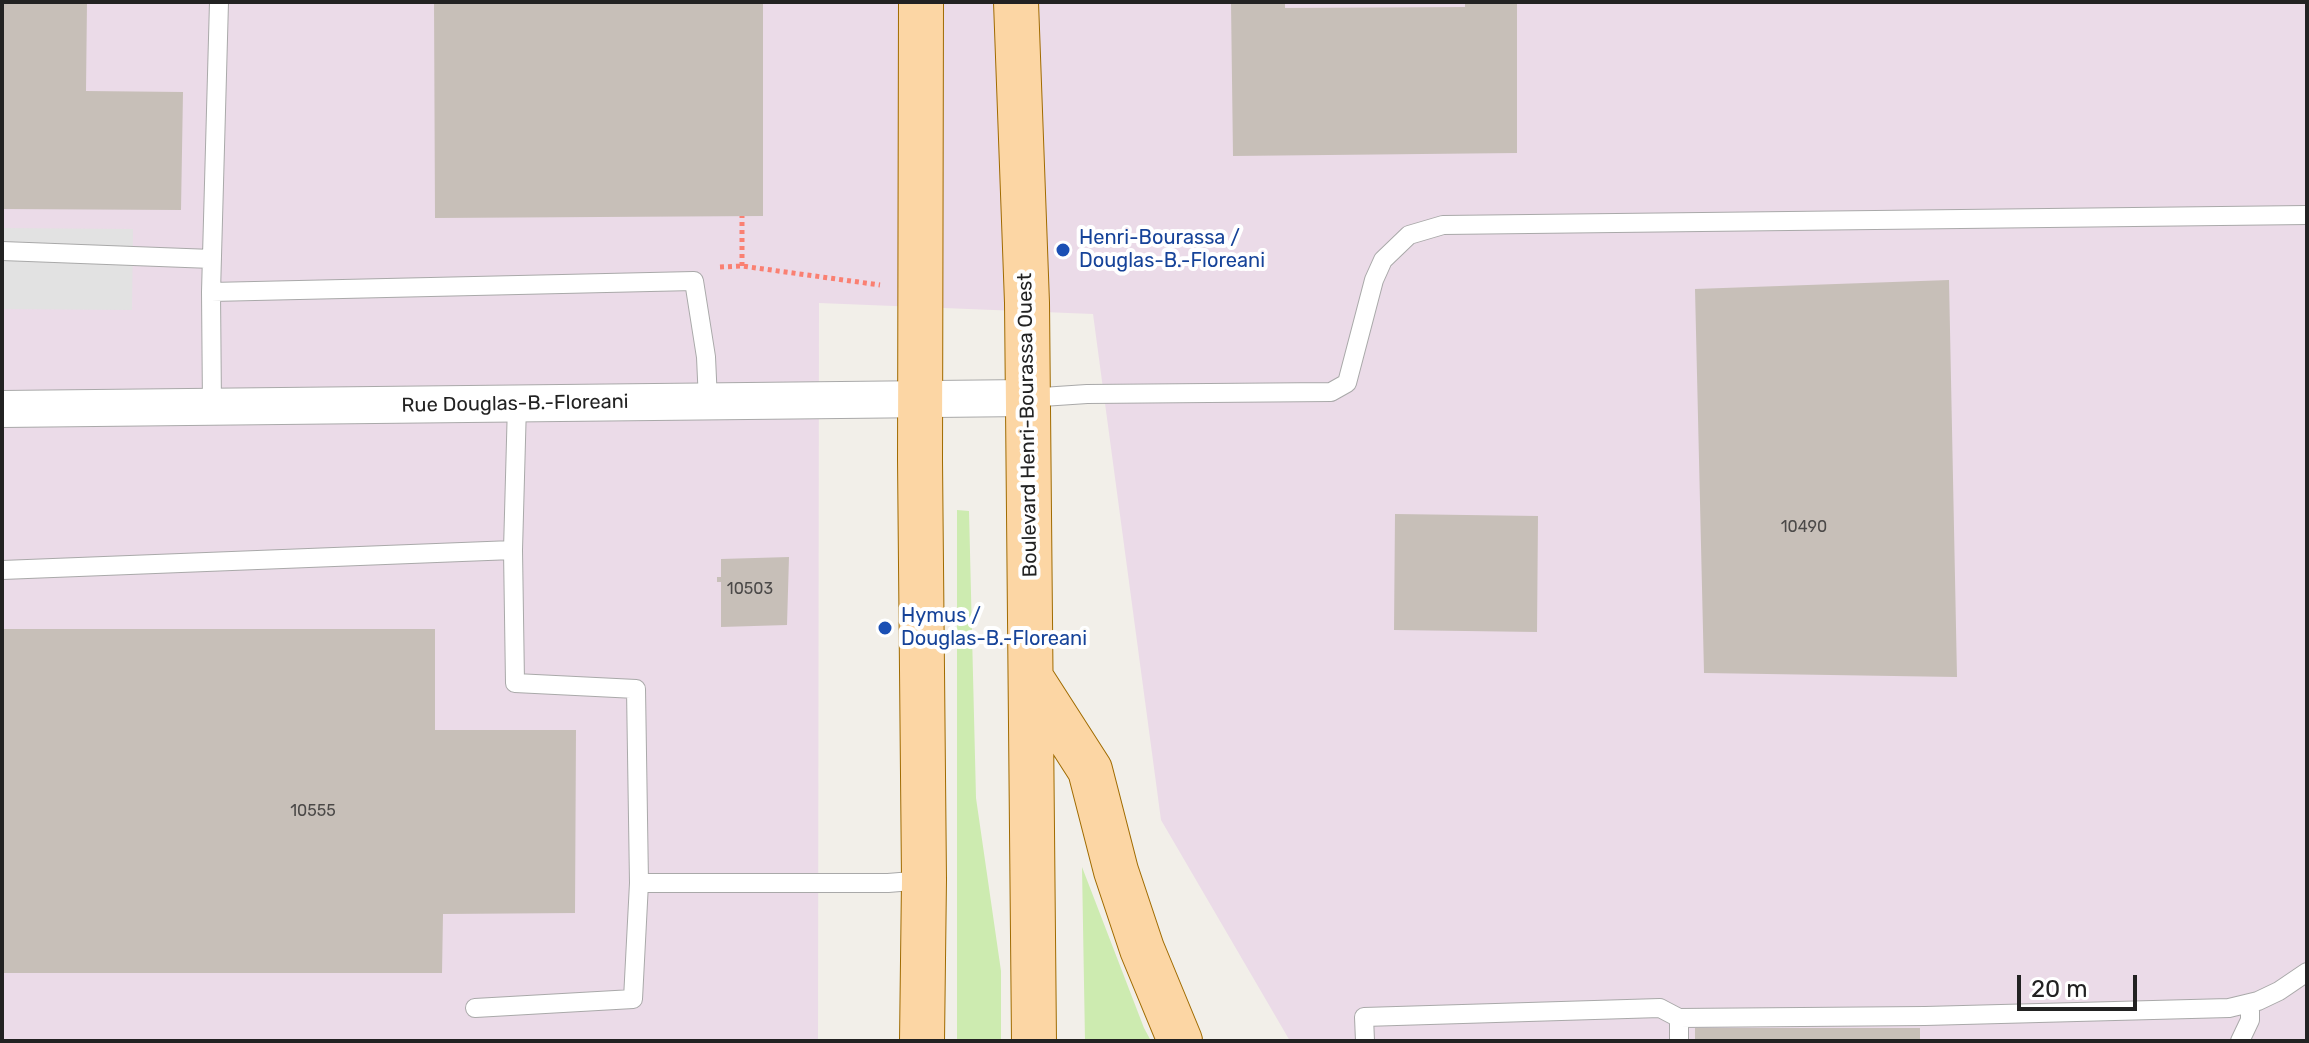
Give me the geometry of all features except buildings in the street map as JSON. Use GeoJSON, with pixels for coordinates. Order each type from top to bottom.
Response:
{"type":"FeatureCollection","features":[{"type":"Feature","properties":{"kind":"main road"},"geometry":{"type":"LineString","coordinates":[[921,2],[922,1041]]}},
{"type":"Feature","properties":{"kind":"main road","name":"Boulevard Henri-Bourassa Ouest"},"geometry":{"type":"LineString","coordinates":[[1016,2],[1024,190],[1034,1041]]}},
{"type":"Feature","properties":{"kind":"main road"},"geometry":{"type":"LineString","coordinates":[[1031,678],[1090,770],[1116,871],[1142,949],[1180,1041]]}},
{"type":"Feature","properties":{"kind":"street","name":"Rue Douglas-B.-Floreani"},"geometry":{"type":"LineString","coordinates":[[2,409],[1027,398]]}},
{"type":"Feature","properties":{"kind":"lane"},"geometry":{"type":"LineString","coordinates":[[212,407],[211,292],[219,2]]}},
{"type":"Feature","properties":{"kind":"lane"},"geometry":{"type":"LineString","coordinates":[[1027,398],[1087,394],[1331,392],[1347,383],[1374,280],[1383,260],[1409,235],[1443,225],[2307,215]]}},
{"type":"Feature","properties":{"kind":"lane"},"geometry":{"type":"LineString","coordinates":[[2,251],[212,259]]}},
{"type":"Feature","properties":{"kind":"lane"},"geometry":{"type":"LineString","coordinates":[[211,292],[694,281],[706,357],[708,401]]}},
{"type":"Feature","properties":{"kind":"lane"},"geometry":{"type":"LineString","coordinates":[[475,1008],[633,999],[639,883],[636,689],[515,683],[513,550],[517,404]]}},
{"type":"Feature","properties":{"kind":"lane"},"geometry":{"type":"LineString","coordinates":[[2,570],[513,550]]}},
{"type":"Feature","properties":{"kind":"lane"},"geometry":{"type":"LineString","coordinates":[[639,883],[888,883],[924,880]]}},
{"type":"Feature","properties":{"kind":"lane"},"geometry":{"type":"LineString","coordinates":[[1365,1041],[1364,1017],[1660,1008],[1679,1018],[1925,1016],[2218,1008],[2250,1003],[2279,991],[2307,972]]}},
{"type":"Feature","properties":{"kind":"lane"},"geometry":{"type":"LineString","coordinates":[[2240,1041],[2250,1020],[2250,1003]]}},
{"type":"Feature","properties":{"kind":"lane"},"geometry":{"type":"LineString","coordinates":[[1679,1018],[1679,1041]]}},
{"type":"Feature","properties":{"kind":"path"},"geometry":{"type":"LineString","coordinates":[[742,216],[742,266]]}},
{"type":"Feature","properties":{"kind":"path"},"geometry":{"type":"LineString","coordinates":[[722,266],[742,266],[881,286]]}},
{"type":"Feature","properties":{"kind":"shaded area"},"geometry":{"type":"Polygon","coordinates":[[[2,2],[2307,2],[2307,1041],[1290,1041],[1161,820],[1093,314],[819,303],[818,1041],[2,1041],[2,2]]]}},
{"type":"Feature","properties":{"kind":"shaded area"},"geometry":{"type":"Polygon","coordinates":[[[2,228],[133,229],[132,310],[2,309],[2,228]]]}},
{"type":"Feature","properties":{"kind":"green space"},"geometry":{"type":"Polygon","coordinates":[[[957,510],[969,511],[976,798],[1001,971],[1001,1041],[957,1041],[957,510]]]}},
{"type":"Feature","properties":{"kind":"green space"},"geometry":{"type":"Polygon","coordinates":[[[1082,867],[1144,1028],[1151,1041],[1085,1041],[1082,867]]]}},
{"type":"Feature","properties":{"kind":"place","name":"Henri-Bourassa / Douglas-B.-Floreani"},"geometry":{"type":"Point","coordinates":[1063,250]}},
{"type":"Feature","properties":{"kind":"place","name":"Hymus / Douglas-B.-Floreani"},"geometry":{"type":"Point","coordinates":[885,628]}}]}
